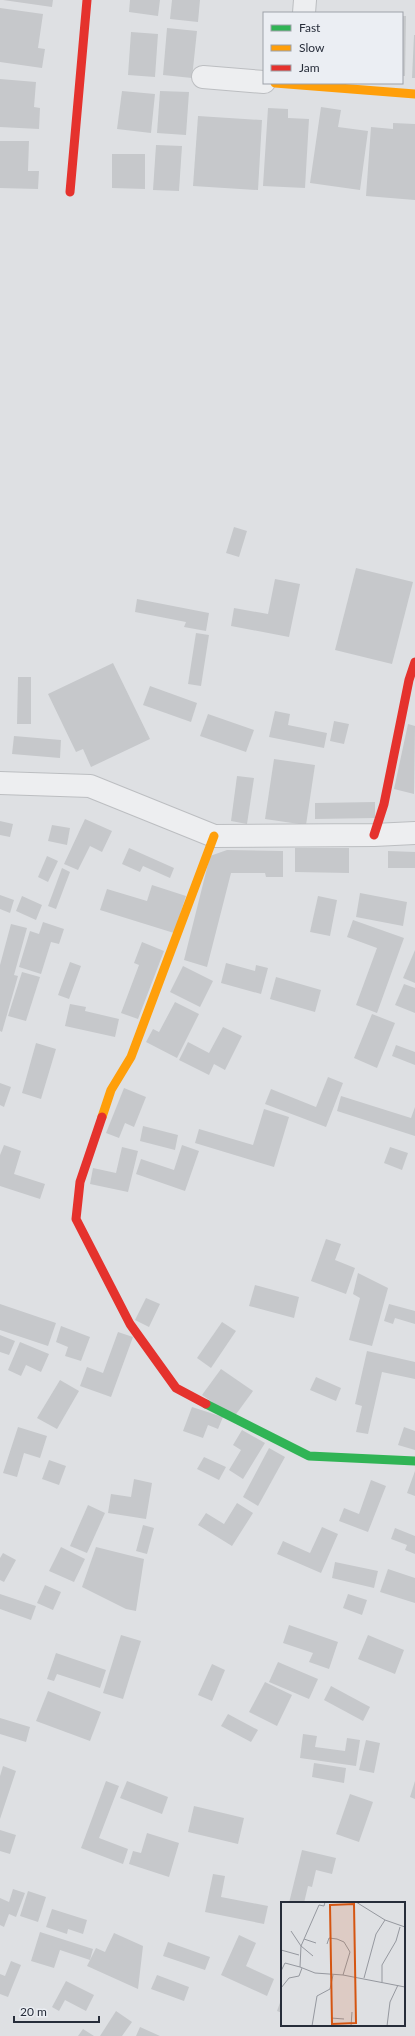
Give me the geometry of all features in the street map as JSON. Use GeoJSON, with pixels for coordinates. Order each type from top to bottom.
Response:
{"type":"FeatureCollection","features":[{"type":"Feature","properties":{"kind":"street"},"geometry":{"type":"LineString","coordinates":[[70,192],[87,0]]}},
{"type":"Feature","properties":{"kind":"street"},"geometry":{"type":"LineString","coordinates":[[304,12],[305,0]]}},
{"type":"Feature","properties":{"kind":"street"},"geometry":{"type":"LineString","coordinates":[[203,77],[263,82]]}},
{"type":"Feature","properties":{"kind":"street"},"geometry":{"type":"LineString","coordinates":[[300,84],[415,94]]}},
{"type":"Feature","properties":{"kind":"street"},"geometry":{"type":"LineString","coordinates":[[374,835],[384,804],[415,662]]}},
{"type":"Feature","properties":{"kind":"street"},"geometry":{"type":"LineString","coordinates":[[0,783],[90,786],[214,836],[374,835],[415,833]]}},
{"type":"Feature","properties":{"kind":"street"},"geometry":{"type":"LineString","coordinates":[[214,836],[131,1057],[111,1090],[80,1182],[76,1219],[130,1324],[176,1388],[240,1423],[309,1456],[415,1461]]}},
{"type":"Feature","properties":{"kind":"building"},"geometry":{"type":"Polygon","coordinates":[[[3,0],[53,0],[52,7],[3,0]]]}},
{"type":"Feature","properties":{"kind":"building"},"geometry":{"type":"Polygon","coordinates":[[[130,0],[160,0],[158,16],[129,12],[130,0]]]}},
{"type":"Feature","properties":{"kind":"building"},"geometry":{"type":"Polygon","coordinates":[[[172,0],[200,0],[198,22],[170,19],[172,0]]]}},
{"type":"Feature","properties":{"kind":"building"},"geometry":{"type":"Polygon","coordinates":[[[0,8],[43,14],[38,48],[45,49],[42,68],[0,62],[0,8]]]}},
{"type":"Feature","properties":{"kind":"building"},"geometry":{"type":"Polygon","coordinates":[[[403,16],[406,16],[405,76],[403,76],[403,16]]]}},
{"type":"Feature","properties":{"kind":"building"},"geometry":{"type":"Polygon","coordinates":[[[167,28],[197,31],[192,78],[163,75],[167,28]]]}},
{"type":"Feature","properties":{"kind":"building"},"geometry":{"type":"Polygon","coordinates":[[[131,32],[158,34],[155,77],[128,75],[131,32]]]}},
{"type":"Feature","properties":{"kind":"building"},"geometry":{"type":"Polygon","coordinates":[[[414,35],[415,78],[412,78],[414,35]]]}},
{"type":"Feature","properties":{"kind":"building"},"geometry":{"type":"Polygon","coordinates":[[[0,79],[36,82],[34,107],[40,108],[39,129],[0,127],[0,79]]]}},
{"type":"Feature","properties":{"kind":"building"},"geometry":{"type":"Polygon","coordinates":[[[122,91],[155,94],[151,133],[117,129],[122,91]]]}},
{"type":"Feature","properties":{"kind":"building"},"geometry":{"type":"Polygon","coordinates":[[[160,91],[189,92],[186,135],[157,133],[160,91]]]}},
{"type":"Feature","properties":{"kind":"building"},"geometry":{"type":"Polygon","coordinates":[[[321,107],[341,110],[338,127],[368,131],[360,190],[310,183],[321,107]]]}},
{"type":"Feature","properties":{"kind":"building"},"geometry":{"type":"Polygon","coordinates":[[[268,108],[288,109],[288,118],[309,119],[305,188],[263,186],[268,108]]]}},
{"type":"Feature","properties":{"kind":"building"},"geometry":{"type":"Polygon","coordinates":[[[198,116],[262,120],[258,190],[193,186],[198,116]]]}},
{"type":"Feature","properties":{"kind":"building"},"geometry":{"type":"Polygon","coordinates":[[[393,123],[415,124],[415,200],[366,196],[371,127],[393,129],[393,123]]]}},
{"type":"Feature","properties":{"kind":"building"},"geometry":{"type":"Polygon","coordinates":[[[0,141],[29,141],[28,171],[39,171],[38,189],[0,188],[0,141]]]}},
{"type":"Feature","properties":{"kind":"building"},"geometry":{"type":"Polygon","coordinates":[[[156,145],[182,146],[179,191],[153,190],[156,145]]]}},
{"type":"Feature","properties":{"kind":"building"},"geometry":{"type":"Polygon","coordinates":[[[112,154],[145,154],[145,189],[112,188],[112,154]]]}},
{"type":"Feature","properties":{"kind":"building"},"geometry":{"type":"Polygon","coordinates":[[[234,527],[247,531],[239,557],[226,553],[234,527]]]}},
{"type":"Feature","properties":{"kind":"building"},"geometry":{"type":"Polygon","coordinates":[[[356,568],[413,582],[392,664],[335,650],[356,568]]]}},
{"type":"Feature","properties":{"kind":"building"},"geometry":{"type":"Polygon","coordinates":[[[275,579],[300,584],[289,637],[231,626],[234,608],[268,614],[275,579]]]}},
{"type":"Feature","properties":{"kind":"building"},"geometry":{"type":"Polygon","coordinates":[[[137,599],[209,613],[206,631],[184,627],[186,622],[135,612],[137,599]]]}},
{"type":"Feature","properties":{"kind":"building"},"geometry":{"type":"Polygon","coordinates":[[[196,633],[209,635],[201,686],[188,684],[196,633]]]}},
{"type":"Feature","properties":{"kind":"building"},"geometry":{"type":"Polygon","coordinates":[[[113,663],[150,739],[91,767],[83,749],[76,752],[48,694],[113,663]]]}},
{"type":"Feature","properties":{"kind":"building"},"geometry":{"type":"Polygon","coordinates":[[[18,677],[31,677],[31,724],[17,724],[18,677]]]}},
{"type":"Feature","properties":{"kind":"building"},"geometry":{"type":"Polygon","coordinates":[[[150,686],[197,703],[191,722],[143,705],[150,686]]]}},
{"type":"Feature","properties":{"kind":"building"},"geometry":{"type":"Polygon","coordinates":[[[275,711],[290,714],[288,725],[327,733],[324,748],[269,737],[275,711]]]}},
{"type":"Feature","properties":{"kind":"building"},"geometry":{"type":"Polygon","coordinates":[[[208,714],[254,730],[246,752],[200,736],[208,714]]]}},
{"type":"Feature","properties":{"kind":"building"},"geometry":{"type":"Polygon","coordinates":[[[334,721],[349,724],[344,744],[330,741],[334,721]]]}},
{"type":"Feature","properties":{"kind":"building"},"geometry":{"type":"Polygon","coordinates":[[[408,724],[415,726],[414,794],[394,789],[408,724]]]}},
{"type":"Feature","properties":{"kind":"building"},"geometry":{"type":"Polygon","coordinates":[[[14,736],[61,740],[60,758],[12,754],[14,736]]]}},
{"type":"Feature","properties":{"kind":"building"},"geometry":{"type":"Polygon","coordinates":[[[274,759],[315,765],[306,825],[265,819],[274,759]]]}},
{"type":"Feature","properties":{"kind":"building"},"geometry":{"type":"Polygon","coordinates":[[[237,776],[254,778],[247,824],[231,821],[237,776]]]}},
{"type":"Feature","properties":{"kind":"building"},"geometry":{"type":"Polygon","coordinates":[[[375,802],[375,818],[315,819],[315,803],[375,802]]]}},
{"type":"Feature","properties":{"kind":"building"},"geometry":{"type":"Polygon","coordinates":[[[85,819],[112,831],[102,852],[90,846],[78,870],[64,864],[85,819]]]}},
{"type":"Feature","properties":{"kind":"building"},"geometry":{"type":"Polygon","coordinates":[[[0,821],[13,824],[10,837],[0,835],[0,821]]]}},
{"type":"Feature","properties":{"kind":"building"},"geometry":{"type":"Polygon","coordinates":[[[52,825],[70,828],[67,845],[48,841],[52,825]]]}},
{"type":"Feature","properties":{"kind":"building"},"geometry":{"type":"Polygon","coordinates":[[[129,848],[174,868],[170,878],[143,866],[140,872],[122,864],[129,848]]]}},
{"type":"Feature","properties":{"kind":"building"},"geometry":{"type":"Polygon","coordinates":[[[295,848],[349,848],[349,873],[295,872],[295,848]]]}},
{"type":"Feature","properties":{"kind":"building"},"geometry":{"type":"Polygon","coordinates":[[[227,850],[283,851],[283,877],[266,877],[265,873],[231,873],[207,967],[184,960],[210,856],[227,850]]]}},
{"type":"Feature","properties":{"kind":"building"},"geometry":{"type":"Polygon","coordinates":[[[388,851],[415,852],[415,868],[388,868],[388,851]]]}},
{"type":"Feature","properties":{"kind":"building"},"geometry":{"type":"Polygon","coordinates":[[[47,856],[58,861],[48,882],[38,877],[47,856]]]}},
{"type":"Feature","properties":{"kind":"building"},"geometry":{"type":"Polygon","coordinates":[[[62,868],[70,872],[56,909],[48,906],[62,868]]]}},
{"type":"Feature","properties":{"kind":"building"},"geometry":{"type":"Polygon","coordinates":[[[152,885],[186,896],[174,933],[100,910],[107,889],[147,901],[152,885]]]}},
{"type":"Feature","properties":{"kind":"building"},"geometry":{"type":"Polygon","coordinates":[[[360,893],[407,902],[403,926],[356,917],[360,893]]]}},
{"type":"Feature","properties":{"kind":"building"},"geometry":{"type":"Polygon","coordinates":[[[0,895],[14,900],[10,913],[0,909],[0,895]]]}},
{"type":"Feature","properties":{"kind":"building"},"geometry":{"type":"Polygon","coordinates":[[[22,896],[42,905],[36,920],[16,911],[22,896]]]}},
{"type":"Feature","properties":{"kind":"building"},"geometry":{"type":"Polygon","coordinates":[[[318,896],[337,900],[330,936],[310,932],[318,896]]]}},
{"type":"Feature","properties":{"kind":"building"},"geometry":{"type":"Polygon","coordinates":[[[353,920],[404,938],[377,1013],[356,1005],[377,948],[347,937],[353,920]]]}},
{"type":"Feature","properties":{"kind":"building"},"geometry":{"type":"Polygon","coordinates":[[[43,922],[64,929],[59,944],[51,942],[41,974],[19,967],[30,931],[39,934],[43,922]]]}},
{"type":"Feature","properties":{"kind":"building"},"geometry":{"type":"Polygon","coordinates":[[[11,924],[27,928],[14,975],[18,976],[2,1032],[0,1031],[0,965],[11,924]]]}},
{"type":"Feature","properties":{"kind":"building"},"geometry":{"type":"Polygon","coordinates":[[[142,942],[164,951],[138,1019],[121,1013],[139,965],[134,963],[142,942]]]}},
{"type":"Feature","properties":{"kind":"building"},"geometry":{"type":"Polygon","coordinates":[[[415,950],[415,983],[403,978],[415,950]]]}},
{"type":"Feature","properties":{"kind":"building"},"geometry":{"type":"Polygon","coordinates":[[[70,962],[81,966],[69,999],[58,995],[70,962]]]}},
{"type":"Feature","properties":{"kind":"building"},"geometry":{"type":"Polygon","coordinates":[[[226,963],[255,971],[256,965],[268,968],[261,994],[221,983],[226,963]]]}},
{"type":"Feature","properties":{"kind":"building"},"geometry":{"type":"Polygon","coordinates":[[[183,966],[213,981],[200,1007],[170,992],[183,966]]]}},
{"type":"Feature","properties":{"kind":"building"},"geometry":{"type":"Polygon","coordinates":[[[22,972],[40,977],[26,1021],[8,1016],[22,972]]]}},
{"type":"Feature","properties":{"kind":"building"},"geometry":{"type":"Polygon","coordinates":[[[276,977],[321,990],[315,1012],[270,999],[276,977]]]}},
{"type":"Feature","properties":{"kind":"building"},"geometry":{"type":"Polygon","coordinates":[[[404,984],[415,988],[415,1013],[395,1005],[404,984]]]}},
{"type":"Feature","properties":{"kind":"building"},"geometry":{"type":"Polygon","coordinates":[[[175,1002],[199,1014],[177,1058],[146,1042],[153,1029],[159,1032],[175,1002]]]}},
{"type":"Feature","properties":{"kind":"building"},"geometry":{"type":"Polygon","coordinates":[[[70,1004],[86,1007],[85,1011],[119,1019],[115,1037],[65,1026],[70,1004]]]}},
{"type":"Feature","properties":{"kind":"building"},"geometry":{"type":"Polygon","coordinates":[[[372,1014],[395,1023],[377,1068],[354,1058],[372,1014]]]}},
{"type":"Feature","properties":{"kind":"building"},"geometry":{"type":"Polygon","coordinates":[[[223,1027],[242,1036],[225,1070],[214,1064],[209,1075],[179,1060],[188,1042],[209,1053],[223,1027]]]}},
{"type":"Feature","properties":{"kind":"building"},"geometry":{"type":"Polygon","coordinates":[[[36,1043],[56,1049],[41,1099],[22,1093],[36,1043]]]}},
{"type":"Feature","properties":{"kind":"building"},"geometry":{"type":"Polygon","coordinates":[[[396,1045],[415,1052],[415,1065],[392,1056],[396,1045]]]}},
{"type":"Feature","properties":{"kind":"building"},"geometry":{"type":"Polygon","coordinates":[[[328,1077],[343,1083],[326,1127],[265,1104],[271,1089],[316,1107],[328,1077]]]}},
{"type":"Feature","properties":{"kind":"building"},"geometry":{"type":"Polygon","coordinates":[[[0,1083],[11,1087],[4,1107],[0,1105],[0,1083]]]}},
{"type":"Feature","properties":{"kind":"building"},"geometry":{"type":"Polygon","coordinates":[[[124,1088],[146,1097],[134,1127],[125,1123],[119,1138],[106,1133],[124,1088]]]}},
{"type":"Feature","properties":{"kind":"building"},"geometry":{"type":"Polygon","coordinates":[[[341,1096],[411,1118],[415,1107],[415,1136],[337,1111],[341,1096]]]}},
{"type":"Feature","properties":{"kind":"building"},"geometry":{"type":"Polygon","coordinates":[[[264,1109],[289,1117],[274,1167],[195,1143],[199,1129],[253,1145],[264,1109]]]}},
{"type":"Feature","properties":{"kind":"building"},"geometry":{"type":"Polygon","coordinates":[[[143,1126],[178,1135],[175,1150],[140,1141],[143,1126]]]}},
{"type":"Feature","properties":{"kind":"building"},"geometry":{"type":"Polygon","coordinates":[[[4,1145],[21,1151],[14,1174],[45,1184],[40,1199],[0,1186],[0,1155],[4,1145]]]}},
{"type":"Feature","properties":{"kind":"building"},"geometry":{"type":"Polygon","coordinates":[[[182,1145],[199,1151],[185,1191],[136,1174],[141,1159],[174,1170],[182,1145]]]}},
{"type":"Feature","properties":{"kind":"building"},"geometry":{"type":"Polygon","coordinates":[[[122,1147],[138,1151],[128,1192],[90,1184],[93,1168],[116,1173],[122,1147]]]}},
{"type":"Feature","properties":{"kind":"building"},"geometry":{"type":"Polygon","coordinates":[[[390,1147],[408,1153],[402,1170],[384,1163],[390,1147]]]}},
{"type":"Feature","properties":{"kind":"building"},"geometry":{"type":"Polygon","coordinates":[[[326,1239],[341,1244],[335,1260],[355,1268],[346,1294],[311,1281],[326,1239]]]}},
{"type":"Feature","properties":{"kind":"building"},"geometry":{"type":"Polygon","coordinates":[[[358,1273],[388,1288],[372,1346],[349,1340],[360,1298],[353,1294],[358,1273]]]}},
{"type":"Feature","properties":{"kind":"building"},"geometry":{"type":"Polygon","coordinates":[[[255,1285],[299,1297],[294,1318],[249,1306],[255,1285]]]}},
{"type":"Feature","properties":{"kind":"building"},"geometry":{"type":"Polygon","coordinates":[[[146,1298],[160,1304],[149,1327],[135,1320],[146,1298]]]}},
{"type":"Feature","properties":{"kind":"building"},"geometry":{"type":"Polygon","coordinates":[[[0,1304],[56,1323],[48,1346],[0,1330],[0,1304]]]}},
{"type":"Feature","properties":{"kind":"building"},"geometry":{"type":"Polygon","coordinates":[[[389,1304],[415,1311],[415,1324],[395,1318],[393,1324],[384,1321],[389,1304]]]}},
{"type":"Feature","properties":{"kind":"building"},"geometry":{"type":"Polygon","coordinates":[[[222,1322],[236,1331],[211,1368],[197,1358],[222,1322]]]}},
{"type":"Feature","properties":{"kind":"building"},"geometry":{"type":"Polygon","coordinates":[[[61,1326],[90,1337],[81,1361],[65,1356],[68,1347],[56,1342],[61,1326]]]}},
{"type":"Feature","properties":{"kind":"building"},"geometry":{"type":"Polygon","coordinates":[[[118,1332],[133,1337],[111,1397],[80,1386],[87,1367],[103,1373],[118,1332]]]}},
{"type":"Feature","properties":{"kind":"building"},"geometry":{"type":"Polygon","coordinates":[[[0,1335],[15,1341],[9,1355],[0,1352],[0,1335]]]}},
{"type":"Feature","properties":{"kind":"building"},"geometry":{"type":"Polygon","coordinates":[[[20,1342],[49,1354],[41,1372],[26,1365],[21,1376],[8,1370],[20,1342]]]}},
{"type":"Feature","properties":{"kind":"building"},"geometry":{"type":"Polygon","coordinates":[[[367,1351],[415,1362],[415,1379],[382,1372],[368,1434],[356,1432],[362,1406],[355,1404],[367,1351]]]}},
{"type":"Feature","properties":{"kind":"building"},"geometry":{"type":"Polygon","coordinates":[[[221,1369],[253,1391],[234,1417],[202,1395],[221,1369]]]}},
{"type":"Feature","properties":{"kind":"building"},"geometry":{"type":"Polygon","coordinates":[[[316,1377],[341,1388],[336,1401],[310,1390],[316,1377]]]}},
{"type":"Feature","properties":{"kind":"building"},"geometry":{"type":"Polygon","coordinates":[[[60,1380],[79,1391],[57,1429],[37,1418],[60,1380]]]}},
{"type":"Feature","properties":{"kind":"building"},"geometry":{"type":"Polygon","coordinates":[[[192,1407],[223,1417],[218,1429],[208,1425],[203,1438],[183,1431],[192,1407]]]}},
{"type":"Feature","properties":{"kind":"building"},"geometry":{"type":"Polygon","coordinates":[[[18,1427],[47,1436],[40,1458],[24,1453],[17,1477],[3,1473],[18,1427]]]}},
{"type":"Feature","properties":{"kind":"building"},"geometry":{"type":"Polygon","coordinates":[[[404,1427],[415,1431],[415,1450],[398,1445],[404,1427]]]}},
{"type":"Feature","properties":{"kind":"building"},"geometry":{"type":"Polygon","coordinates":[[[242,1430],[265,1443],[243,1479],[229,1470],[241,1450],[233,1445],[242,1430]]]}},
{"type":"Feature","properties":{"kind":"building"},"geometry":{"type":"Polygon","coordinates":[[[269,1448],[285,1457],[258,1506],[243,1497],[269,1448]]]}},
{"type":"Feature","properties":{"kind":"building"},"geometry":{"type":"Polygon","coordinates":[[[204,1457],[226,1467],[219,1480],[197,1469],[204,1457]]]}},
{"type":"Feature","properties":{"kind":"building"},"geometry":{"type":"Polygon","coordinates":[[[49,1460],[66,1466],[59,1485],[42,1479],[49,1460]]]}},
{"type":"Feature","properties":{"kind":"building"},"geometry":{"type":"Polygon","coordinates":[[[415,1471],[415,1496],[407,1493],[415,1471]]]}},
{"type":"Feature","properties":{"kind":"building"},"geometry":{"type":"Polygon","coordinates":[[[134,1479],[152,1483],[146,1519],[108,1513],[111,1494],[131,1497],[134,1479]]]}},
{"type":"Feature","properties":{"kind":"building"},"geometry":{"type":"Polygon","coordinates":[[[371,1480],[386,1486],[368,1532],[339,1521],[344,1508],[359,1514],[371,1480]]]}},
{"type":"Feature","properties":{"kind":"building"},"geometry":{"type":"Polygon","coordinates":[[[237,1503],[253,1513],[232,1546],[198,1525],[206,1513],[224,1524],[237,1503]]]}},
{"type":"Feature","properties":{"kind":"building"},"geometry":{"type":"Polygon","coordinates":[[[88,1505],[105,1513],[87,1553],[70,1546],[88,1505]]]}},
{"type":"Feature","properties":{"kind":"building"},"geometry":{"type":"Polygon","coordinates":[[[143,1525],[154,1528],[147,1554],[136,1551],[143,1525]]]}},
{"type":"Feature","properties":{"kind":"building"},"geometry":{"type":"Polygon","coordinates":[[[322,1527],[338,1534],[321,1573],[277,1554],[283,1541],[310,1553],[322,1527]]]}},
{"type":"Feature","properties":{"kind":"building"},"geometry":{"type":"Polygon","coordinates":[[[395,1528],[415,1536],[415,1554],[405,1550],[407,1545],[391,1539],[395,1528]]]}},
{"type":"Feature","properties":{"kind":"building"},"geometry":{"type":"Polygon","coordinates":[[[61,1547],[85,1559],[74,1582],[49,1571],[61,1547]]]}},
{"type":"Feature","properties":{"kind":"building"},"geometry":{"type":"Polygon","coordinates":[[[96,1547],[144,1559],[136,1611],[126,1609],[82,1587],[96,1547]]]}},
{"type":"Feature","properties":{"kind":"building"},"geometry":{"type":"Polygon","coordinates":[[[3,1553],[16,1560],[4,1582],[0,1580],[0,1558],[3,1553]]]}},
{"type":"Feature","properties":{"kind":"building"},"geometry":{"type":"Polygon","coordinates":[[[335,1562],[378,1571],[374,1588],[332,1578],[335,1562]]]}},
{"type":"Feature","properties":{"kind":"building"},"geometry":{"type":"Polygon","coordinates":[[[388,1569],[415,1578],[415,1603],[380,1592],[388,1569]]]}},
{"type":"Feature","properties":{"kind":"building"},"geometry":{"type":"Polygon","coordinates":[[[45,1585],[61,1592],[53,1610],[37,1603],[45,1585]]]}},
{"type":"Feature","properties":{"kind":"building"},"geometry":{"type":"Polygon","coordinates":[[[0,1594],[36,1606],[31,1620],[0,1609],[0,1594]]]}},
{"type":"Feature","properties":{"kind":"building"},"geometry":{"type":"Polygon","coordinates":[[[348,1594],[367,1600],[362,1615],[343,1608],[348,1594]]]}},
{"type":"Feature","properties":{"kind":"building"},"geometry":{"type":"Polygon","coordinates":[[[289,1625],[338,1642],[329,1669],[309,1662],[313,1653],[283,1643],[289,1625]]]}},
{"type":"Feature","properties":{"kind":"building"},"geometry":{"type":"Polygon","coordinates":[[[121,1635],[141,1641],[123,1699],[103,1693],[121,1635]]]}},
{"type":"Feature","properties":{"kind":"building"},"geometry":{"type":"Polygon","coordinates":[[[368,1635],[404,1650],[395,1674],[358,1659],[368,1635]]]}},
{"type":"Feature","properties":{"kind":"building"},"geometry":{"type":"Polygon","coordinates":[[[56,1653],[106,1670],[100,1688],[57,1674],[54,1681],[47,1679],[56,1653]]]}},
{"type":"Feature","properties":{"kind":"building"},"geometry":{"type":"Polygon","coordinates":[[[278,1662],[318,1679],[309,1699],[269,1682],[278,1662]]]}},
{"type":"Feature","properties":{"kind":"building"},"geometry":{"type":"Polygon","coordinates":[[[212,1664],[225,1670],[212,1701],[198,1695],[212,1664]]]}},
{"type":"Feature","properties":{"kind":"building"},"geometry":{"type":"Polygon","coordinates":[[[265,1682],[292,1695],[277,1726],[249,1712],[265,1682]]]}},
{"type":"Feature","properties":{"kind":"building"},"geometry":{"type":"Polygon","coordinates":[[[331,1686],[370,1707],[363,1721],[324,1700],[331,1686]]]}},
{"type":"Feature","properties":{"kind":"building"},"geometry":{"type":"Polygon","coordinates":[[[48,1691],[101,1712],[90,1741],[36,1721],[48,1691]]]}},
{"type":"Feature","properties":{"kind":"building"},"geometry":{"type":"Polygon","coordinates":[[[228,1714],[258,1730],[251,1742],[221,1726],[228,1714]]]}},
{"type":"Feature","properties":{"kind":"building"},"geometry":{"type":"Polygon","coordinates":[[[0,1718],[30,1727],[26,1742],[0,1734],[0,1718]]]}},
{"type":"Feature","properties":{"kind":"building"},"geometry":{"type":"Polygon","coordinates":[[[303,1734],[317,1736],[315,1747],[345,1751],[347,1738],[360,1740],[356,1766],[300,1758],[303,1734]]]}},
{"type":"Feature","properties":{"kind":"building"},"geometry":{"type":"Polygon","coordinates":[[[366,1740],[380,1743],[374,1773],[359,1770],[366,1740]]]}},
{"type":"Feature","properties":{"kind":"building"},"geometry":{"type":"Polygon","coordinates":[[[314,1763],[346,1768],[344,1783],[312,1777],[314,1763]]]}},
{"type":"Feature","properties":{"kind":"building"},"geometry":{"type":"Polygon","coordinates":[[[3,1766],[16,1771],[0,1819],[0,1776],[3,1766]]]}},
{"type":"Feature","properties":{"kind":"building"},"geometry":{"type":"Polygon","coordinates":[[[106,1781],[119,1786],[99,1838],[128,1849],[123,1864],[81,1848],[106,1781]]]}},
{"type":"Feature","properties":{"kind":"building"},"geometry":{"type":"Polygon","coordinates":[[[127,1781],[168,1797],[162,1814],[120,1798],[127,1781]]]}},
{"type":"Feature","properties":{"kind":"building"},"geometry":{"type":"Polygon","coordinates":[[[415,1781],[415,1799],[410,1797],[415,1781]]]}},
{"type":"Feature","properties":{"kind":"building"},"geometry":{"type":"Polygon","coordinates":[[[350,1794],[373,1802],[359,1842],[336,1834],[350,1794]]]}},
{"type":"Feature","properties":{"kind":"building"},"geometry":{"type":"Polygon","coordinates":[[[194,1806],[244,1818],[238,1844],[188,1832],[194,1806]]]}},
{"type":"Feature","properties":{"kind":"building"},"geometry":{"type":"Polygon","coordinates":[[[0,1830],[16,1835],[10,1854],[0,1851],[0,1830]]]}},
{"type":"Feature","properties":{"kind":"building"},"geometry":{"type":"Polygon","coordinates":[[[147,1833],[179,1843],[169,1877],[129,1864],[133,1851],[141,1853],[147,1833]]]}},
{"type":"Feature","properties":{"kind":"building"},"geometry":{"type":"Polygon","coordinates":[[[302,1850],[336,1858],[332,1874],[316,1870],[312,1887],[308,1886],[304,1902],[289,1902],[302,1850]]]}},
{"type":"Feature","properties":{"kind":"building"},"geometry":{"type":"Polygon","coordinates":[[[213,1874],[225,1876],[221,1897],[268,1906],[264,1924],[205,1912],[213,1874]]]}},
{"type":"Feature","properties":{"kind":"building"},"geometry":{"type":"Polygon","coordinates":[[[13,1889],[25,1893],[16,1917],[9,1914],[4,1927],[0,1925],[0,1898],[9,1902],[13,1889]]]}},
{"type":"Feature","properties":{"kind":"building"},"geometry":{"type":"Polygon","coordinates":[[[28,1891],[46,1897],[38,1922],[20,1916],[28,1891]]]}},
{"type":"Feature","properties":{"kind":"building"},"geometry":{"type":"Polygon","coordinates":[[[52,1909],[87,1920],[83,1934],[68,1929],[67,1934],[46,1927],[52,1909]]]}},
{"type":"Feature","properties":{"kind":"building"},"geometry":{"type":"Polygon","coordinates":[[[40,1932],[93,1949],[90,1960],[60,1950],[54,1968],[31,1961],[40,1932]]]}},
{"type":"Feature","properties":{"kind":"building"},"geometry":{"type":"Polygon","coordinates":[[[114,1933],[143,1946],[138,1989],[87,1966],[96,1948],[105,1952],[114,1933]]]}},
{"type":"Feature","properties":{"kind":"building"},"geometry":{"type":"Polygon","coordinates":[[[239,1935],[256,1943],[246,1966],[274,1979],[267,1996],[221,1975],[239,1935]]]}},
{"type":"Feature","properties":{"kind":"building"},"geometry":{"type":"Polygon","coordinates":[[[168,1942],[210,1957],[205,1970],[163,1956],[168,1942]]]}},
{"type":"Feature","properties":{"kind":"building"},"geometry":{"type":"Polygon","coordinates":[[[11,1961],[21,1965],[8,1997],[0,1994],[0,1974],[5,1976],[11,1961]]]}},
{"type":"Feature","properties":{"kind":"building"},"geometry":{"type":"Polygon","coordinates":[[[157,1975],[189,1987],[184,2001],[151,1989],[157,1975]]]}},
{"type":"Feature","properties":{"kind":"building"},"geometry":{"type":"Polygon","coordinates":[[[66,1981],[94,1995],[86,2011],[65,2000],[59,2011],[52,2007],[66,1981]]]}},
{"type":"Feature","properties":{"kind":"building"},"geometry":{"type":"Polygon","coordinates":[[[281,2000],[281,2013],[277,2011],[281,2000]]]}},
{"type":"Feature","properties":{"kind":"building"},"geometry":{"type":"Polygon","coordinates":[[[116,2011],[132,2022],[122,2036],[100,2036],[116,2011]]]}},
{"type":"Feature","properties":{"kind":"building"},"geometry":{"type":"Polygon","coordinates":[[[140,2027],[160,2036],[136,2036],[140,2027]]]}},
{"type":"Feature","properties":{"kind":"building"},"geometry":{"type":"Polygon","coordinates":[[[83,2029],[94,2036],[78,2036],[83,2029]]]}},
{"type":"Feature","properties":{"kind":"traffic: fast"},"geometry":{"type":"LineString","coordinates":[[206,1404],[309,1456],[415,1461]]}},
{"type":"Feature","properties":{"kind":"traffic: slow"},"geometry":{"type":"LineString","coordinates":[[288,84],[415,94]]}},
{"type":"Feature","properties":{"kind":"traffic: slow"},"geometry":{"type":"LineString","coordinates":[[102,1117],[111,1090],[131,1057],[214,836]]}},
{"type":"Feature","properties":{"kind":"traffic: jam"},"geometry":{"type":"LineString","coordinates":[[70,192],[87,0]]}},
{"type":"Feature","properties":{"kind":"traffic: jam"},"geometry":{"type":"LineString","coordinates":[[374,835],[384,804],[409,680],[415,662]]}},
{"type":"Feature","properties":{"kind":"traffic: jam"},"geometry":{"type":"LineString","coordinates":[[102,1117],[80,1182],[76,1219],[130,1324],[176,1388],[206,1404]]}}]}
